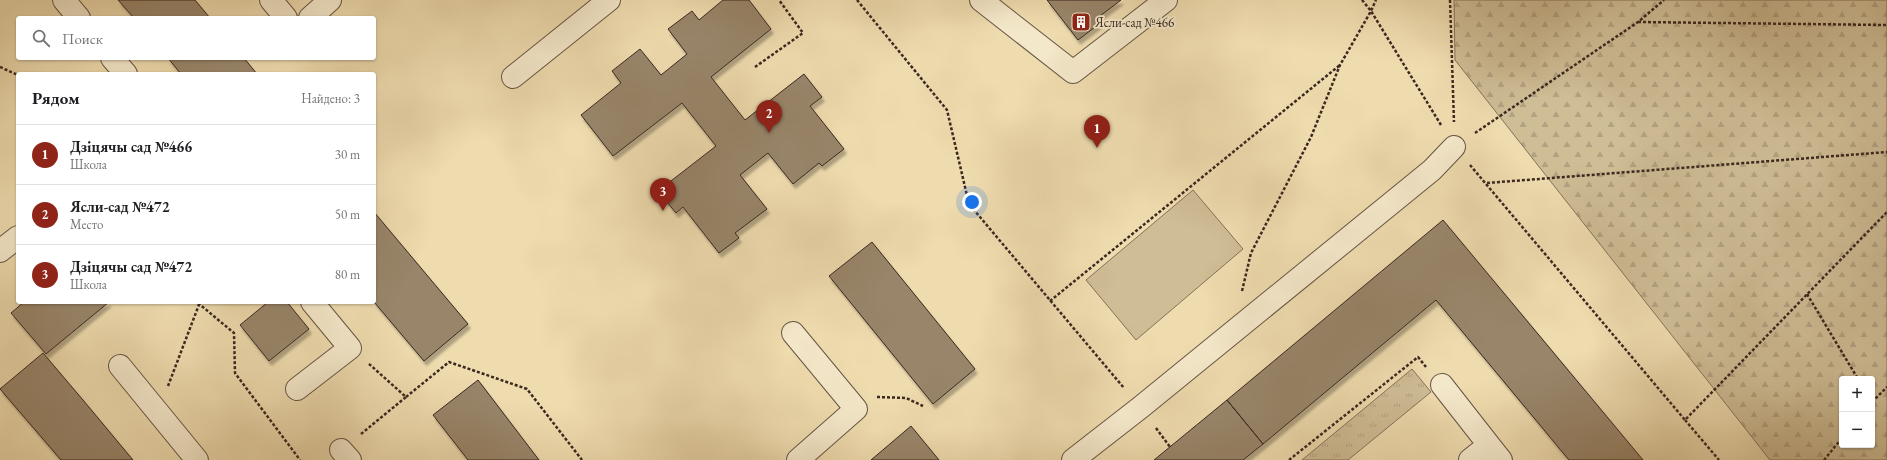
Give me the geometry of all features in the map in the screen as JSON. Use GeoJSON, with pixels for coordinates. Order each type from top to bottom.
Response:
{"type":"FeatureCollection","features":[{"type":"Feature","properties":{"kind":"lane"},"geometry":{"type":"LineString","coordinates":[[64,0],[77,16]]}},
{"type":"Feature","properties":{"kind":"lane"},"geometry":{"type":"LineString","coordinates":[[271,0],[284,16]]}},
{"type":"Feature","properties":{"kind":"lane"},"geometry":{"type":"LineString","coordinates":[[312,16],[330,0]]}},
{"type":"Feature","properties":{"kind":"lane"},"geometry":{"type":"LineString","coordinates":[[513,77],[609,0]]}},
{"type":"Feature","properties":{"kind":"lane"},"geometry":{"type":"LineString","coordinates":[[981,0],[1073,72],[1166,0]]}},
{"type":"Feature","properties":{"kind":"lane"},"geometry":{"type":"LineString","coordinates":[[114,60],[124,72]]}},
{"type":"Feature","properties":{"kind":"lane"},"geometry":{"type":"LineString","coordinates":[[1073,460],[1141,408],[1432,170],[1454,147]]}},
{"type":"Feature","properties":{"kind":"lane"},"geometry":{"type":"LineString","coordinates":[[0,251],[16,239]]}},
{"type":"Feature","properties":{"kind":"lane"},"geometry":{"type":"LineString","coordinates":[[297,389],[350,348],[314,304]]}},
{"type":"Feature","properties":{"kind":"lane"},"geometry":{"type":"LineString","coordinates":[[793,333],[856,409],[798,460]]}},
{"type":"Feature","properties":{"kind":"lane"},"geometry":{"type":"LineString","coordinates":[[120,366],[197,460]]}},
{"type":"Feature","properties":{"kind":"lane"},"geometry":{"type":"LineString","coordinates":[[1442,385],[1495,452],[1470,460]]}},
{"type":"Feature","properties":{"kind":"path"},"geometry":{"type":"LineString","coordinates":[[755,67],[804,33],[780,0]]}},
{"type":"Feature","properties":{"kind":"path"},"geometry":{"type":"LineString","coordinates":[[857,0],[947,110],[969,204],[1141,408],[1170,447]]}},
{"type":"Feature","properties":{"kind":"path"},"geometry":{"type":"LineString","coordinates":[[1362,0],[1371,12],[1454,147],[1487,183],[1719,460]]}},
{"type":"Feature","properties":{"kind":"path"},"geometry":{"type":"LineString","coordinates":[[1232,333],[1251,253],[1311,137],[1340,65],[1371,12],[1376,0]]}},
{"type":"Feature","properties":{"kind":"path"},"geometry":{"type":"LineString","coordinates":[[1450,0],[1454,147]]}},
{"type":"Feature","properties":{"kind":"path"},"geometry":{"type":"LineString","coordinates":[[1454,147],[1638,22],[1664,0]]}},
{"type":"Feature","properties":{"kind":"path"},"geometry":{"type":"LineString","coordinates":[[1638,22],[1887,25]]}},
{"type":"Feature","properties":{"kind":"path"},"geometry":{"type":"LineString","coordinates":[[1050,300],[1340,65]]}},
{"type":"Feature","properties":{"kind":"path"},"geometry":{"type":"LineString","coordinates":[[0,67],[16,74]]}},
{"type":"Feature","properties":{"kind":"path"},"geometry":{"type":"LineString","coordinates":[[1487,183],[1887,152]]}},
{"type":"Feature","properties":{"kind":"path"},"geometry":{"type":"LineString","coordinates":[[1685,420],[1887,212]]}},
{"type":"Feature","properties":{"kind":"path"},"geometry":{"type":"LineString","coordinates":[[1808,294],[1856,376]]}},
{"type":"Feature","properties":{"kind":"path"},"geometry":{"type":"LineString","coordinates":[[159,413],[199,304]]}},
{"type":"Feature","properties":{"kind":"path"},"geometry":{"type":"LineString","coordinates":[[200,304],[234,334],[235,373],[300,460]]}},
{"type":"Feature","properties":{"kind":"path"},"geometry":{"type":"LineString","coordinates":[[350,348],[356,351],[406,397]]}},
{"type":"Feature","properties":{"kind":"path"},"geometry":{"type":"LineString","coordinates":[[1289,460],[1418,357],[1442,385]]}},
{"type":"Feature","properties":{"kind":"path"},"geometry":{"type":"LineString","coordinates":[[345,455],[406,397],[449,362],[527,389],[582,460]]}},
{"type":"Feature","properties":{"kind":"path"},"geometry":{"type":"LineString","coordinates":[[1875,399],[1887,387]]}},
{"type":"Feature","properties":{"kind":"path"},"geometry":{"type":"LineString","coordinates":[[1824,460],[1839,442]]}},
{"type":"Feature","properties":{"kind":"green space"},"geometry":{"type":"Polygon","coordinates":[[[1454,0],[1887,0],[1887,460],[1770,460],[1455,60],[1454,0]]]}},
{"type":"Feature","properties":{"kind":"green space"},"geometry":{"type":"Polygon","coordinates":[[[1193,190],[1243,249],[1136,340],[1086,280],[1193,190]]]}},
{"type":"Feature","properties":{"kind":"green space"},"geometry":{"type":"Polygon","coordinates":[[[1412,369],[1431,392],[1348,460],[1302,460],[1412,369]]]}},
{"type":"Feature","properties":{"kind":"building"},"geometry":{"type":"Polygon","coordinates":[[[118,0],[195,0],[208,16],[132,16],[118,0]]]}},
{"type":"Feature","properties":{"kind":"building"},"geometry":{"type":"Polygon","coordinates":[[[723,0],[749,0],[771,29],[711,77],[745,120],[804,74],[822,97],[810,106],[844,149],[822,166],[819,163],[793,184],[768,153],[740,175],[767,209],[735,233],[739,238],[719,253],[683,207],[676,213],[658,191],[716,146],[682,103],[613,156],[581,115],[621,83],[612,71],[640,49],[661,75],[687,54],[668,29],[692,11],[699,20],[723,0]]]}},
{"type":"Feature","properties":{"kind":"building","name":"Ясли-сад №466"},"geometry":{"type":"Polygon","coordinates":[[[1047,0],[1121,0],[1096,19],[1099,24],[1078,40],[1047,0]]]}},
{"type":"Feature","properties":{"kind":"building"},"geometry":{"type":"Polygon","coordinates":[[[170,60],[246,60],[255,72],[179,72],[170,60]]]}},
{"type":"Feature","properties":{"kind":"building"},"geometry":{"type":"Polygon","coordinates":[[[376,214],[468,324],[424,361],[376,304],[376,214]]]}},
{"type":"Feature","properties":{"kind":"building"},"geometry":{"type":"Polygon","coordinates":[[[1443,220],[1643,460],[1569,460],[1436,300],[1263,444],[1227,400],[1443,220]]]}},
{"type":"Feature","properties":{"kind":"building"},"geometry":{"type":"Polygon","coordinates":[[[872,242],[975,369],[933,404],[829,276],[872,242]]]}},
{"type":"Feature","properties":{"kind":"building"},"geometry":{"type":"Polygon","coordinates":[[[22,304],[107,304],[46,354],[11,313],[22,304]]]}},
{"type":"Feature","properties":{"kind":"building"},"geometry":{"type":"Polygon","coordinates":[[[266,304],[289,304],[309,329],[269,361],[240,325],[266,304]]]}},
{"type":"Feature","properties":{"kind":"building"},"geometry":{"type":"Polygon","coordinates":[[[43,353],[133,460],[61,460],[0,389],[43,353]]]}},
{"type":"Feature","properties":{"kind":"building"},"geometry":{"type":"Polygon","coordinates":[[[478,380],[539,460],[468,460],[433,415],[478,380]]]}},
{"type":"Feature","properties":{"kind":"building"},"geometry":{"type":"Polygon","coordinates":[[[1227,400],[1263,444],[1243,460],[1154,460],[1227,400]]]}},
{"type":"Feature","properties":{"kind":"building"},"geometry":{"type":"Polygon","coordinates":[[[911,426],[939,460],[871,460],[911,426]]]}},
{"type":"Feature","properties":{"kind":"place","name":"Ясли-сад №466"},"geometry":{"type":"Point","coordinates":[1081,22]}},
{"type":"Feature","properties":{"kind":"place","name":"Ясли-сад №472"},"geometry":{"type":"Point","coordinates":[769,133]}},
{"type":"Feature","properties":{"kind":"place","name":"Дзіцячы сад №466"},"geometry":{"type":"Point","coordinates":[1097,148]}},
{"type":"Feature","properties":{"kind":"place","name":"Дзіцячы сад №472"},"geometry":{"type":"Point","coordinates":[663,211]}}]}
